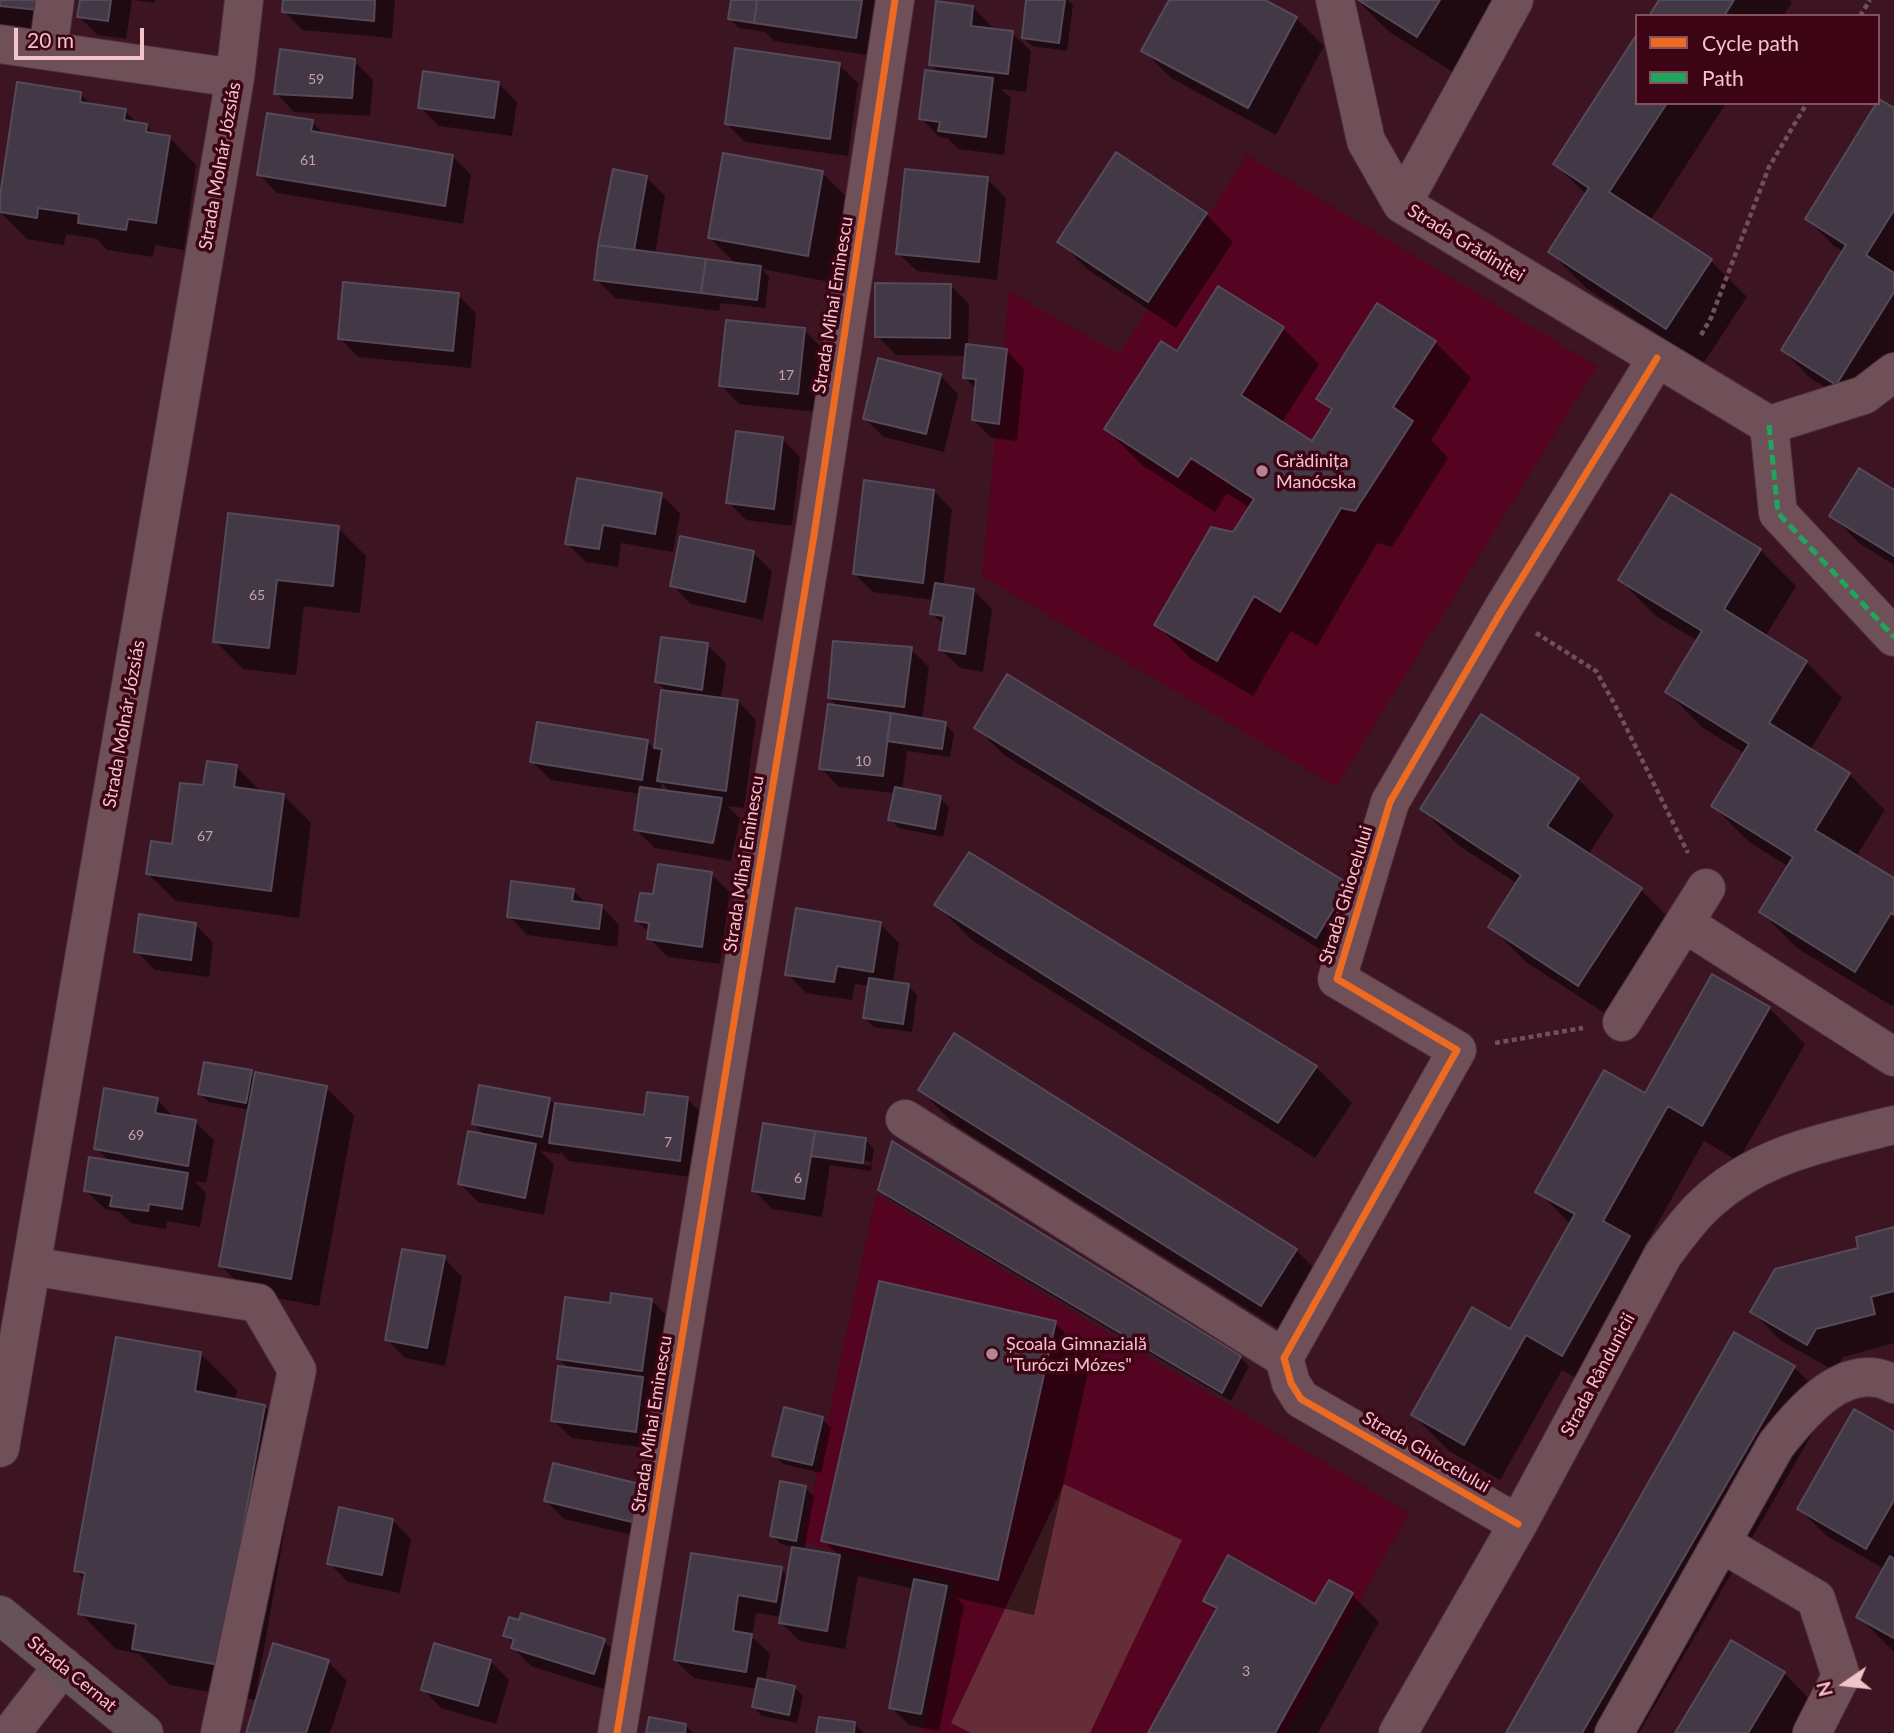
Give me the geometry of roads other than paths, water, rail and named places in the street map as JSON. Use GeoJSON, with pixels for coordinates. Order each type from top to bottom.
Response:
{"type":"FeatureCollection","features":[{"type":"Feature","properties":{"kind":"main road","name":"Strada Cernat"},"geometry":{"type":"LineString","coordinates":[[0,1615],[144,1733]]}},
{"type":"Feature","properties":{"kind":"street"},"geometry":{"type":"LineString","coordinates":[[48,50],[55,0]]}},
{"type":"Feature","properties":{"kind":"street","name":"Strada Molnár Józsiás"},"geometry":{"type":"LineString","coordinates":[[0,1448],[235,78],[244,0]]}},
{"type":"Feature","properties":{"kind":"street","name":"Strada Mihai Eminescu"},"geometry":{"type":"LineString","coordinates":[[617,1733],[814,535],[895,0]]}},
{"type":"Feature","properties":{"kind":"street"},"geometry":{"type":"LineString","coordinates":[[1335,0],[1366,141],[1402,204]]}},
{"type":"Feature","properties":{"kind":"street","name":"Strada Grădiniței"},"geometry":{"type":"LineString","coordinates":[[1514,0],[1402,204],[1769,425]]}},
{"type":"Feature","properties":{"kind":"street"},"geometry":{"type":"LineString","coordinates":[[0,44],[235,78]]}},
{"type":"Feature","properties":{"kind":"street","name":"Strada Ghiocelului"},"geometry":{"type":"LineString","coordinates":[[1518,1524],[1301,1399],[1291,1383],[1284,1358],[1457,1049],[1337,979],[1390,802],[1502,610],[1668,365]]}},
{"type":"Feature","properties":{"kind":"street"},"geometry":{"type":"LineString","coordinates":[[1894,372],[1864,396],[1769,425],[1778,513],[1894,637]]}},
{"type":"Feature","properties":{"kind":"street"},"geometry":{"type":"LineString","coordinates":[[1622,1022],[1706,888]]}},
{"type":"Feature","properties":{"kind":"street"},"geometry":{"type":"LineString","coordinates":[[1684,923],[1894,1057]]}},
{"type":"Feature","properties":{"kind":"street"},"geometry":{"type":"LineString","coordinates":[[905,1119],[1284,1358]]}},
{"type":"Feature","properties":{"kind":"street","name":"Strada Rândunicii"},"geometry":{"type":"LineString","coordinates":[[1398,1733],[1518,1524],[1663,1255],[1711,1198],[1743,1175],[1772,1159],[1811,1145],[1894,1125]]}},
{"type":"Feature","properties":{"kind":"street"},"geometry":{"type":"LineString","coordinates":[[31,1266],[258,1303],[297,1370],[220,1733]]}},
{"type":"Feature","properties":{"kind":"street"},"geometry":{"type":"LineString","coordinates":[[1614,1733],[1776,1445],[1800,1415],[1820,1397],[1856,1378],[1872,1377],[1894,1384]]}},
{"type":"Feature","properties":{"kind":"street"},"geometry":{"type":"LineString","coordinates":[[1721,1543],[1816,1599],[1841,1676],[1812,1733]]}},
{"type":"Feature","properties":{"kind":"street"},"geometry":{"type":"LineString","coordinates":[[11,1733],[63,1666]]}},
{"type":"Feature","properties":{"kind":"place","name":"Grădinița Manócska"},"geometry":{"type":"Point","coordinates":[1262,471]}},
{"type":"Feature","properties":{"kind":"place","name":"Școala Gimnazială \"Turóczi Mózes\""},"geometry":{"type":"Point","coordinates":[992,1354]}}]}
